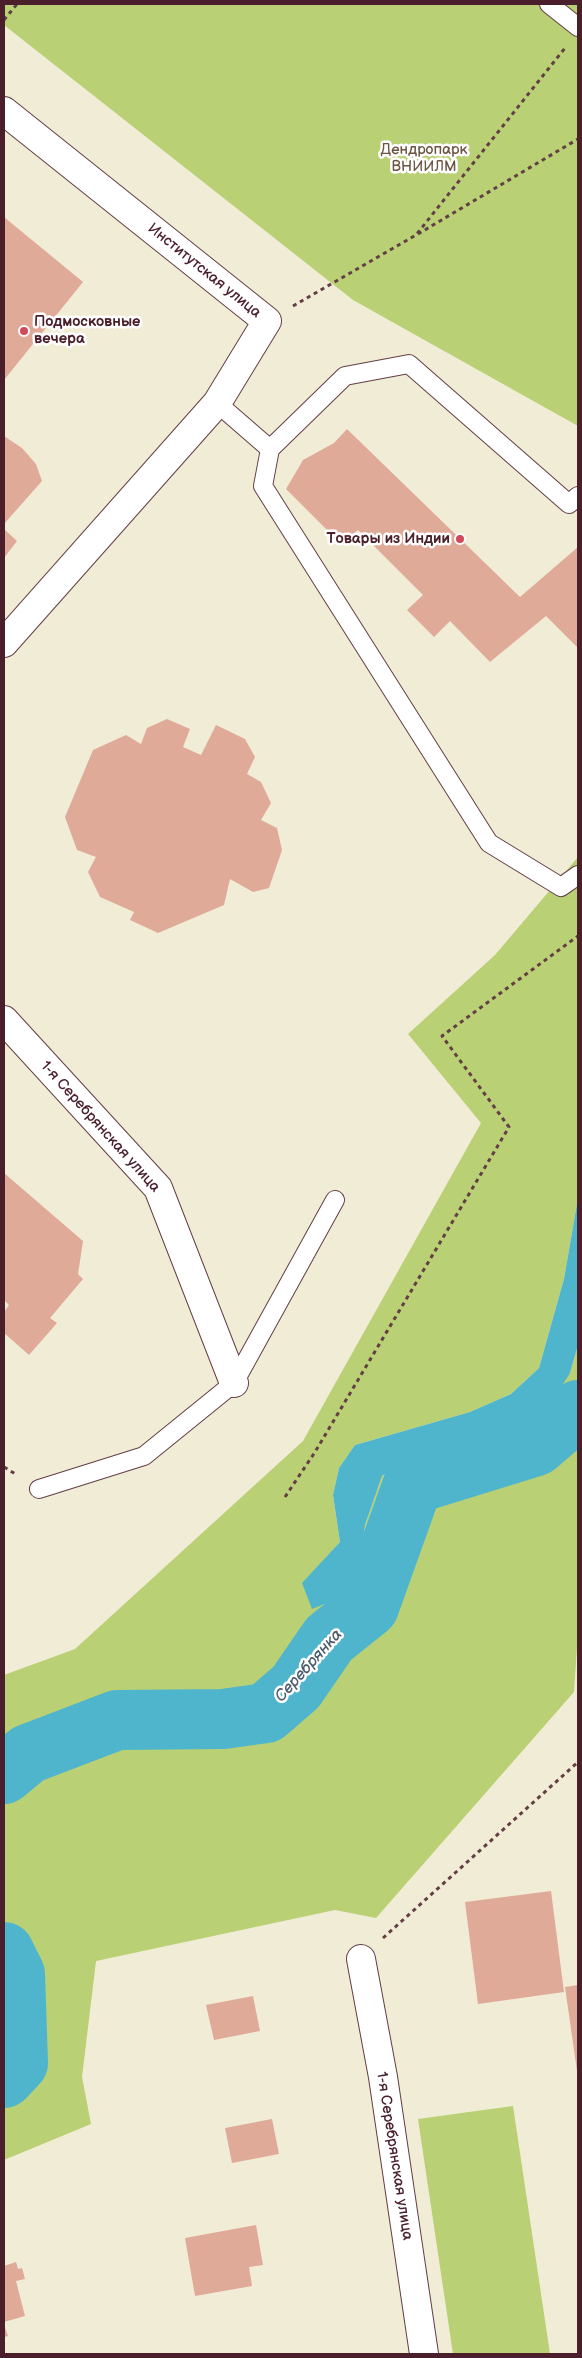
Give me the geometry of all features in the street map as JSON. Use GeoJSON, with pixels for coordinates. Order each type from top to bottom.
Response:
{"type":"FeatureCollection","features":[{"type":"Feature","properties":{"kind":"street","name":"Институтская улица"},"geometry":{"type":"LineString","coordinates":[[4,110],[267,321],[217,404],[4,643]]}},
{"type":"Feature","properties":{"kind":"street","name":"1-я Серебрянская улица"},"geometry":{"type":"LineString","coordinates":[[4,1020],[158,1188],[234,1383]]}},
{"type":"Feature","properties":{"kind":"street","name":"1-я Серебрянская улица"},"geometry":{"type":"LineString","coordinates":[[361,1959],[383,2078],[424,2354]]}},
{"type":"Feature","properties":{"kind":"lane"},"geometry":{"type":"LineString","coordinates":[[550,4],[578,27]]}},
{"type":"Feature","properties":{"kind":"lane"},"geometry":{"type":"LineString","coordinates":[[578,496],[569,504],[408,364],[345,376],[270,449],[263,486],[489,843],[561,887],[578,875]]}},
{"type":"Feature","properties":{"kind":"lane"},"geometry":{"type":"LineString","coordinates":[[217,404],[270,449]]}},
{"type":"Feature","properties":{"kind":"lane"},"geometry":{"type":"LineString","coordinates":[[39,1489],[144,1456],[234,1383],[336,1200]]}},
{"type":"Feature","properties":{"kind":"path"},"geometry":{"type":"LineString","coordinates":[[4,20],[17,4]]}},
{"type":"Feature","properties":{"kind":"path"},"geometry":{"type":"LineString","coordinates":[[416,235],[566,47]]}},
{"type":"Feature","properties":{"kind":"path"},"geometry":{"type":"LineString","coordinates":[[267,321],[578,139]]}},
{"type":"Feature","properties":{"kind":"path"},"geometry":{"type":"LineString","coordinates":[[285,1497],[315,1452],[509,1127],[442,1036],[578,936]]}},
{"type":"Feature","properties":{"kind":"path"},"geometry":{"type":"LineString","coordinates":[[361,1959],[578,1762]]}},
{"type":"Feature","properties":{"kind":"green space","name":"Дендропарк ВНИИЛМ"},"geometry":{"type":"Polygon","coordinates":[[[4,4],[578,4],[578,426],[353,300],[4,25],[4,4]]]}},
{"type":"Feature","properties":{"kind":"green space"},"geometry":{"type":"Polygon","coordinates":[[[578,857],[578,1198],[564,1279],[539,1368],[511,1394],[470,1412],[355,1445],[339,1468],[333,1495],[340,1542],[303,1583],[356,1587],[365,1525],[382,1476],[404,1461],[498,1439],[570,1373],[578,1345],[578,1633],[574,1692],[376,1918],[335,1910],[96,1961],[82,2077],[91,2124],[4,2160],[4,1675],[75,1649],[303,1441],[481,1123],[408,1034],[495,955],[578,857]]]}},
{"type":"Feature","properties":{"kind":"green space"},"geometry":{"type":"Polygon","coordinates":[[[513,2106],[550,2354],[453,2354],[418,2119],[513,2106]]]}},
{"type":"Feature","properties":{"kind":"water"},"geometry":{"type":"Polygon","coordinates":[[[578,1198],[578,1345],[570,1373],[554,1398],[498,1439],[404,1461],[382,1476],[365,1525],[357,1586],[337,1599],[312,1609],[302,1583],[340,1542],[333,1495],[339,1468],[355,1445],[470,1412],[511,1394],[539,1368],[564,1279],[578,1198]]]}},
{"type":"Feature","properties":{"kind":"building","name":"Подмосковные вечера"},"geometry":{"type":"Polygon","coordinates":[[[4,217],[83,282],[4,380],[4,217]]]}},
{"type":"Feature","properties":{"kind":"building"},"geometry":{"type":"Polygon","coordinates":[[[347,429],[520,597],[578,547],[578,648],[546,616],[490,662],[450,621],[434,637],[407,610],[423,595],[358,530],[342,545],[286,489],[303,460],[334,443],[347,429]]]}},
{"type":"Feature","properties":{"kind":"building"},"geometry":{"type":"Polygon","coordinates":[[[4,436],[22,448],[36,464],[42,481],[4,524],[4,436]]]}},
{"type":"Feature","properties":{"kind":"building"},"geometry":{"type":"Polygon","coordinates":[[[4,529],[17,541],[4,558],[4,529]]]}},
{"type":"Feature","properties":{"kind":"building"},"geometry":{"type":"Polygon","coordinates":[[[167,719],[190,729],[183,747],[201,755],[216,725],[245,739],[255,757],[247,774],[261,782],[271,803],[261,820],[277,828],[282,850],[269,888],[253,892],[230,879],[224,905],[158,933],[130,920],[134,912],[100,897],[88,872],[96,857],[77,850],[65,817],[93,750],[126,735],[141,744],[147,728],[167,719]]]}},
{"type":"Feature","properties":{"kind":"building"},"geometry":{"type":"Polygon","coordinates":[[[4,1173],[83,1241],[78,1274],[83,1279],[50,1318],[57,1323],[29,1355],[4,1333],[4,1312],[9,1305],[4,1300],[4,1173]]]}},
{"type":"Feature","properties":{"kind":"building"},"geometry":{"type":"Polygon","coordinates":[[[551,1891],[564,1992],[478,2004],[465,1902],[551,1891]]]}},
{"type":"Feature","properties":{"kind":"building"},"geometry":{"type":"Polygon","coordinates":[[[578,1985],[578,2071],[577,2071],[565,1987],[578,1985]]]}},
{"type":"Feature","properties":{"kind":"building"},"geometry":{"type":"Polygon","coordinates":[[[253,1996],[260,2031],[214,2040],[206,2005],[253,1996]]]}},
{"type":"Feature","properties":{"kind":"building"},"geometry":{"type":"Polygon","coordinates":[[[272,2119],[279,2154],[232,2163],[225,2128],[272,2119]]]}},
{"type":"Feature","properties":{"kind":"building"},"geometry":{"type":"Polygon","coordinates":[[[256,2225],[263,2265],[249,2267],[252,2286],[195,2296],[185,2238],[256,2225]]]}},
{"type":"Feature","properties":{"kind":"building"},"geometry":{"type":"Polygon","coordinates":[[[16,2262],[18,2269],[22,2268],[25,2279],[16,2281],[25,2316],[4,2322],[4,2266],[16,2262]]]}},
{"type":"Feature","properties":{"kind":"building"},"geometry":{"type":"Polygon","coordinates":[[[4,2325],[8,2336],[4,2337],[4,2325]]]}},
{"type":"Feature","properties":{"kind":"waterway","name":"Серебрянка"},"geometry":{"type":"LineString","coordinates":[[4,1774],[28,1754],[117,1720],[223,1719],[266,1713],[296,1687],[329,1639],[369,1607],[413,1484],[536,1446],[578,1410]]}},
{"type":"Feature","properties":{"kind":"waterway","name":"Серебрянка"},"geometry":{"type":"LineString","coordinates":[[4,1952],[15,1974],[18,2063],[4,2078]]}},
{"type":"Feature","properties":{"kind":"place","name":"Подмосковные вечера"},"geometry":{"type":"Point","coordinates":[24,331]}},
{"type":"Feature","properties":{"kind":"place","name":"Товары из Индии"},"geometry":{"type":"Point","coordinates":[460,539]}}]}
